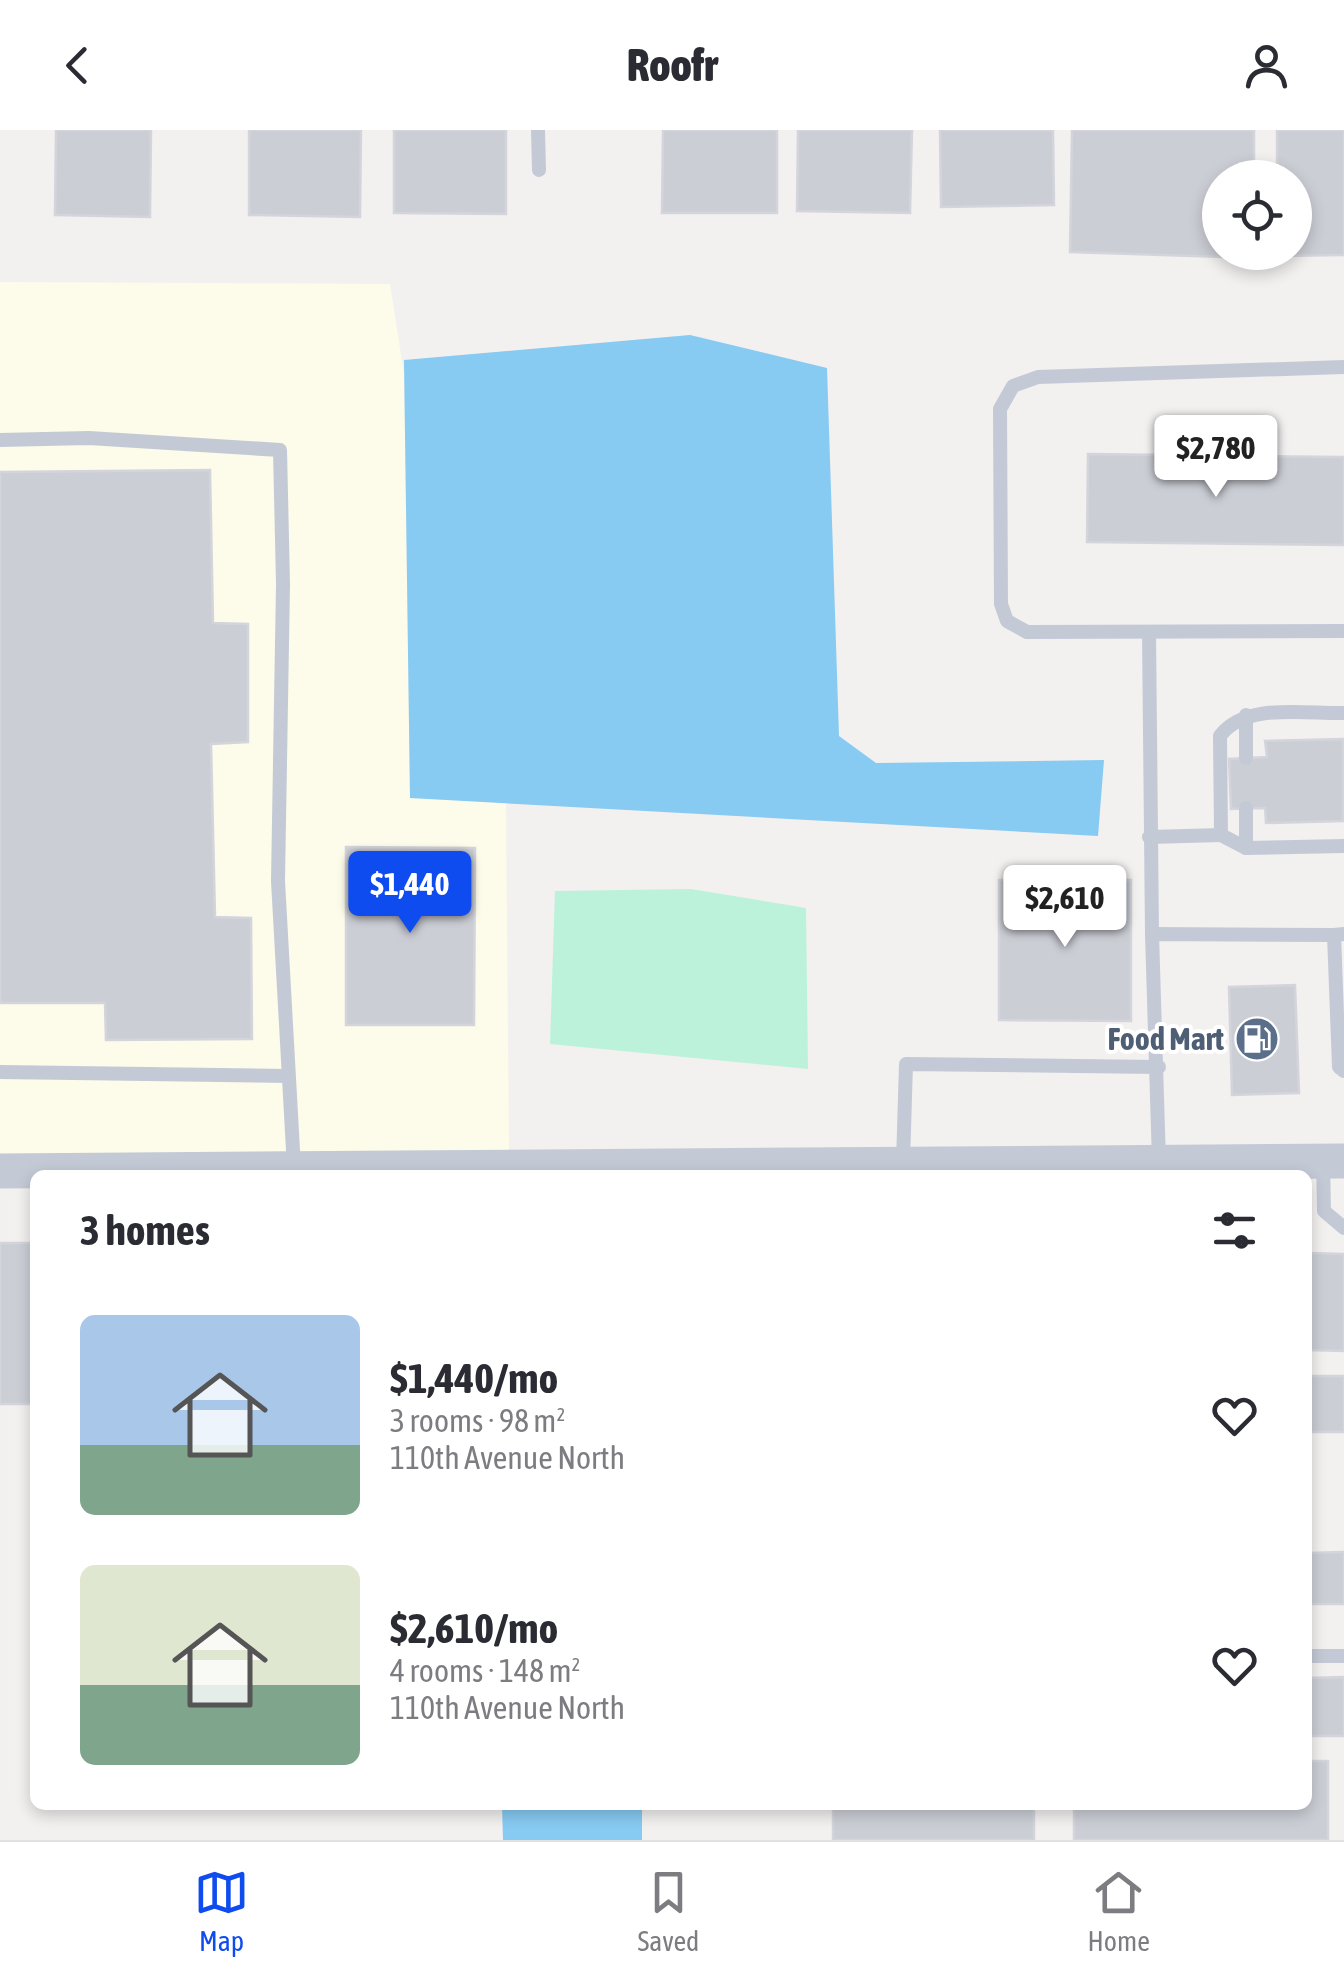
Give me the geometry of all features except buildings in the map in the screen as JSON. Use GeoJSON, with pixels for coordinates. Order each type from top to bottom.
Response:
{"type":"FeatureCollection","features":[{"type":"Feature","properties":{"kind":"street"},"geometry":{"type":"LineString","coordinates":[[648,1170],[815,1170],[903,1164],[1090,1169],[1159,1162],[1333,1161]]}},
{"type":"Feature","properties":{"kind":"street"},"geometry":{"type":"LineString","coordinates":[[0,1170],[30,1170]]}},
{"type":"Feature","properties":{"kind":"street"},"geometry":{"type":"LineString","coordinates":[[257,1170],[374,1170]]}},
{"type":"Feature","properties":{"kind":"lane"},"geometry":{"type":"LineString","coordinates":[[538,130],[539,170]]}},
{"type":"Feature","properties":{"kind":"lane"},"geometry":{"type":"LineString","coordinates":[[1344,367],[1038,377],[1013,386],[1000,409],[1001,604],[1007,620],[1027,632],[1344,631]]}},
{"type":"Feature","properties":{"kind":"lane"},"geometry":{"type":"LineString","coordinates":[[0,440],[88,438],[280,450],[283,584],[278,881],[294,1168]]}},
{"type":"Feature","properties":{"kind":"lane"},"geometry":{"type":"LineString","coordinates":[[1148,632],[1159,1162]]}},
{"type":"Feature","properties":{"kind":"lane"},"geometry":{"type":"LineString","coordinates":[[1221,835],[1220,736],[1229,724],[1246,716],[1344,713]]}},
{"type":"Feature","properties":{"kind":"lane"},"geometry":{"type":"LineString","coordinates":[[1246,716],[1246,758]]}},
{"type":"Feature","properties":{"kind":"lane"},"geometry":{"type":"LineString","coordinates":[[1246,808],[1246,848]]}},
{"type":"Feature","properties":{"kind":"lane"},"geometry":{"type":"LineString","coordinates":[[1150,838],[1221,835],[1246,848],[1344,846]]}},
{"type":"Feature","properties":{"kind":"lane"},"geometry":{"type":"LineString","coordinates":[[1152,934],[1339,935],[1339,1067],[1344,1071]]}},
{"type":"Feature","properties":{"kind":"lane"},"geometry":{"type":"LineString","coordinates":[[903,1164],[906,1064],[1159,1067]]}},
{"type":"Feature","properties":{"kind":"lane"},"geometry":{"type":"LineString","coordinates":[[0,1072],[288,1076]]}},
{"type":"Feature","properties":{"kind":"lane"},"geometry":{"type":"LineString","coordinates":[[1333,1161],[1324,1211],[1344,1228]]}},
{"type":"Feature","properties":{"kind":"lane"},"geometry":{"type":"LineString","coordinates":[[1312,1656],[1344,1656]]}},
{"type":"Feature","properties":{"kind":"shaded area"},"geometry":{"type":"Polygon","coordinates":[[[0,282],[390,284],[404,374],[410,797],[506,803],[509,1150],[0,1154],[0,282]]]}},
{"type":"Feature","properties":{"kind":"green space"},"geometry":{"type":"Polygon","coordinates":[[[691,889],[806,908],[808,1069],[550,1044],[555,891],[691,889]]]}},
{"type":"Feature","properties":{"kind":"water"},"geometry":{"type":"Polygon","coordinates":[[[690,335],[827,368],[839,736],[876,763],[1104,760],[1098,836],[410,798],[404,360],[690,335]]]}},
{"type":"Feature","properties":{"kind":"water"},"geometry":{"type":"Polygon","coordinates":[[[502,1810],[642,1810],[642,1840],[503,1840],[502,1810]]]}},
{"type":"Feature","properties":{"kind":"place","name":"Food Mart"},"geometry":{"type":"Point","coordinates":[1257,1039]}}]}
